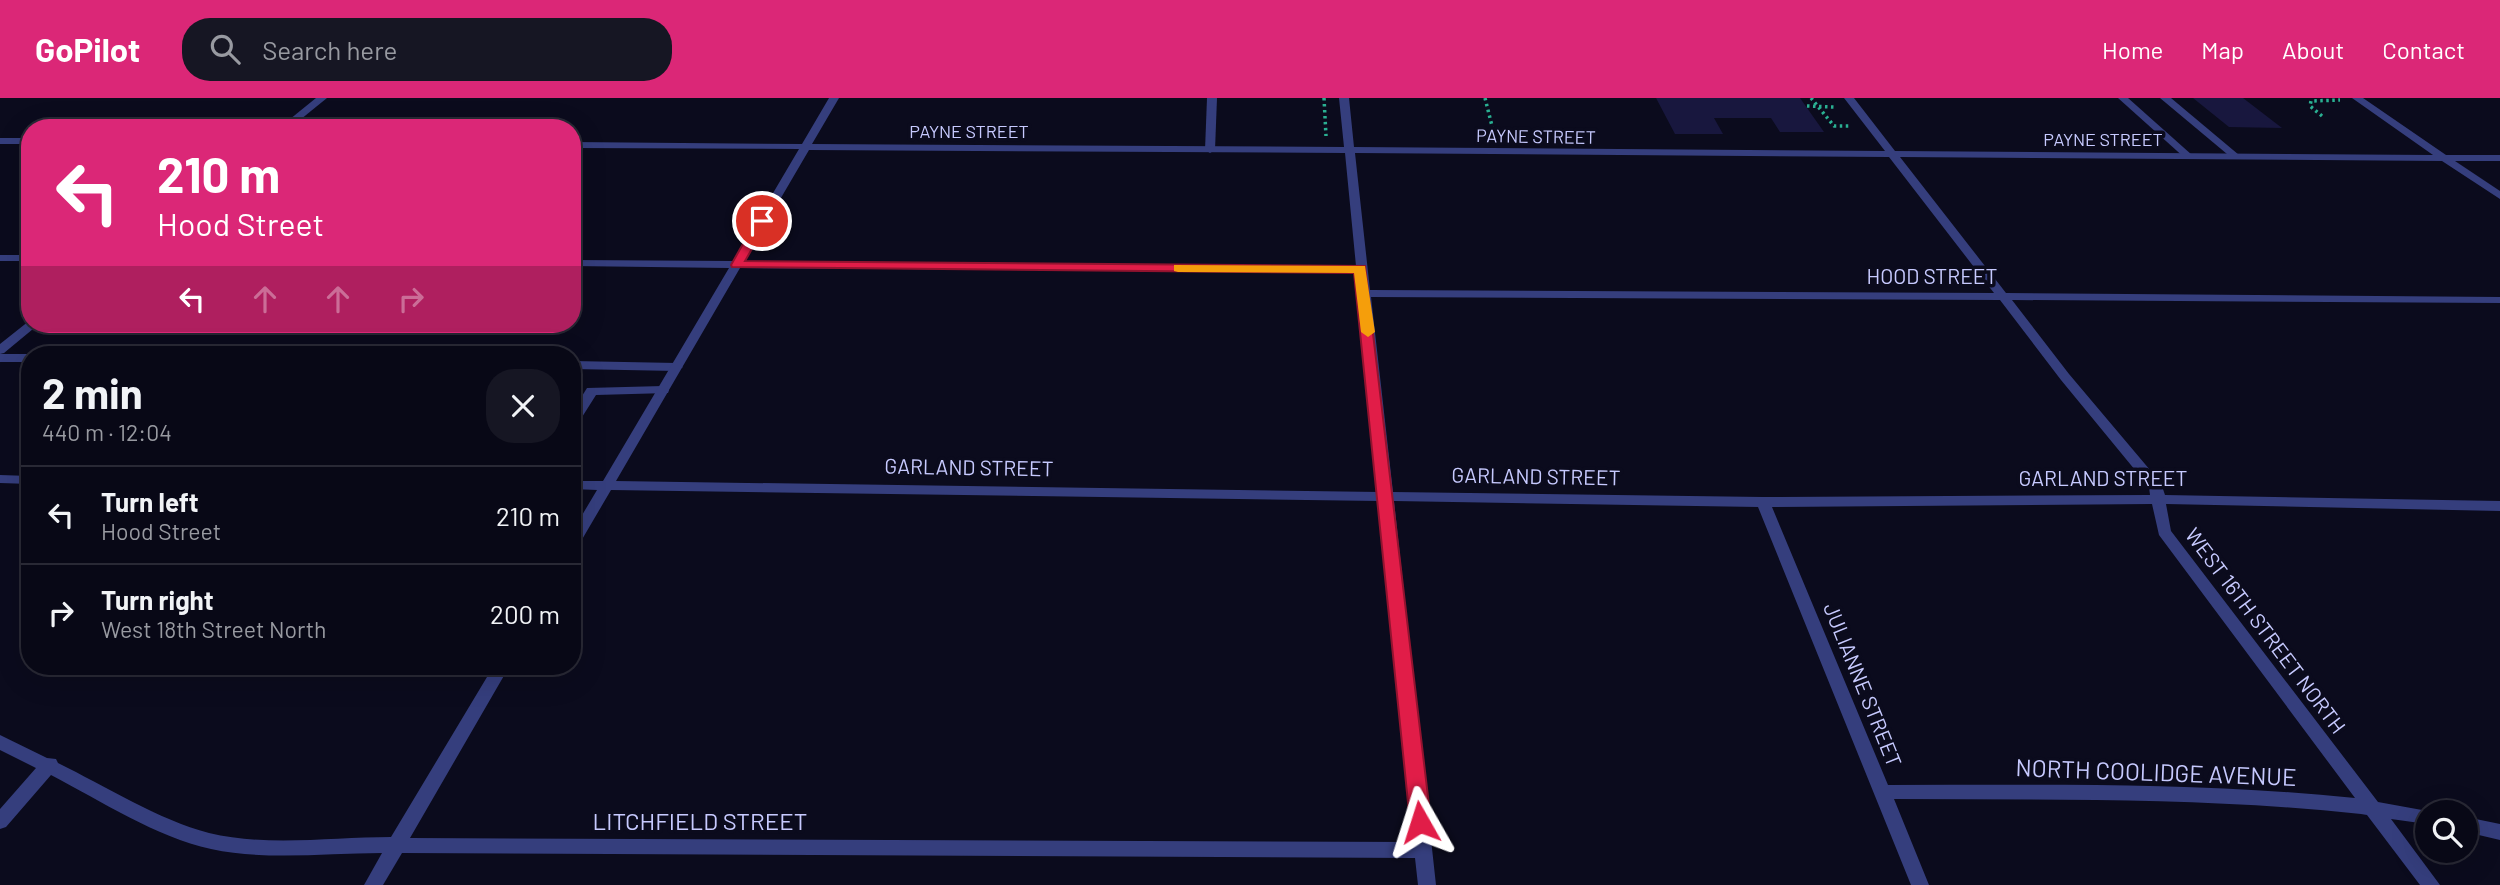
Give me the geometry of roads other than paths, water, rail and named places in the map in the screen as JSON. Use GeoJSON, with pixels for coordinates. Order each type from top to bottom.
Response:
{"type":"FeatureCollection","features":[{"type":"Feature","properties":{"kind":"street"},"geometry":{"type":"LineString","coordinates":[[295,119],[321,98]]}},
{"type":"Feature","properties":{"kind":"street"},"geometry":{"type":"LineString","coordinates":[[581,530],[834,98]]}},
{"type":"Feature","properties":{"kind":"street"},"geometry":{"type":"LineString","coordinates":[[1210,150],[1212,98]]}},
{"type":"Feature","properties":{"kind":"street"},"geometry":{"type":"LineString","coordinates":[[1343,98],[1427,885]]}},
{"type":"Feature","properties":{"kind":"street"},"geometry":{"type":"LineString","coordinates":[[2123,98],[2189,156]]}},
{"type":"Feature","properties":{"kind":"street"},"geometry":{"type":"LineString","coordinates":[[2165,98],[2236,157]]}},
{"type":"Feature","properties":{"kind":"street"},"geometry":{"type":"LineString","coordinates":[[2357,98],[2500,196]]}},
{"type":"Feature","properties":{"kind":"street","name":"WEST 16TH STREET NORTH"},"geometry":{"type":"LineString","coordinates":[[1845,102],[1893,155],[2065,377],[2156,486],[2164,532],[2431,885]]}},
{"type":"Feature","properties":{"kind":"street"},"geometry":{"type":"LineString","coordinates":[[0,141],[21,141]]}},
{"type":"Feature","properties":{"kind":"street","name":"PAYNE STREET"},"geometry":{"type":"LineString","coordinates":[[581,145],[2500,158]]}},
{"type":"Feature","properties":{"kind":"street"},"geometry":{"type":"LineString","coordinates":[[0,258],[21,258]]}},
{"type":"Feature","properties":{"kind":"street"},"geometry":{"type":"LineString","coordinates":[[581,263],[1360,269]]}},
{"type":"Feature","properties":{"kind":"street","name":"HOOD STREET"},"geometry":{"type":"LineString","coordinates":[[1364,293],[2500,300]]}},
{"type":"Feature","properties":{"kind":"street"},"geometry":{"type":"LineString","coordinates":[[0,350],[22,333]]}},
{"type":"Feature","properties":{"kind":"street"},"geometry":{"type":"LineString","coordinates":[[0,358],[21,358]]}},
{"type":"Feature","properties":{"kind":"street"},"geometry":{"type":"LineString","coordinates":[[581,365],[677,367]]}},
{"type":"Feature","properties":{"kind":"street"},"geometry":{"type":"LineString","coordinates":[[581,408],[592,391],[663,390]]}},
{"type":"Feature","properties":{"kind":"street"},"geometry":{"type":"LineString","coordinates":[[0,479],[21,480]]}},
{"type":"Feature","properties":{"kind":"street","name":"GARLAND STREET"},"geometry":{"type":"LineString","coordinates":[[581,485],[1763,502],[2159,499],[2500,506]]}},
{"type":"Feature","properties":{"kind":"street","name":"JULIANNE STREET"},"geometry":{"type":"LineString","coordinates":[[1763,502],[1920,885]]}},
{"type":"Feature","properties":{"kind":"street"},"geometry":{"type":"LineString","coordinates":[[373,885],[496,675]]}},
{"type":"Feature","properties":{"kind":"street","name":"LITCHFIELD STREET"},"geometry":{"type":"LineString","coordinates":[[0,742],[50,764],[169,827],[210,841],[259,848],[396,845],[1423,850]]}},
{"type":"Feature","properties":{"kind":"street"},"geometry":{"type":"LineString","coordinates":[[0,822],[50,764]]}},
{"type":"Feature","properties":{"kind":"street","name":"NORTH COOLIDGE AVENUE"},"geometry":{"type":"LineString","coordinates":[[1882,792],[2193,795],[2371,806],[2415,815]]}},
{"type":"Feature","properties":{"kind":"street"},"geometry":{"type":"LineString","coordinates":[[2478,827],[2500,832]]}}]}
